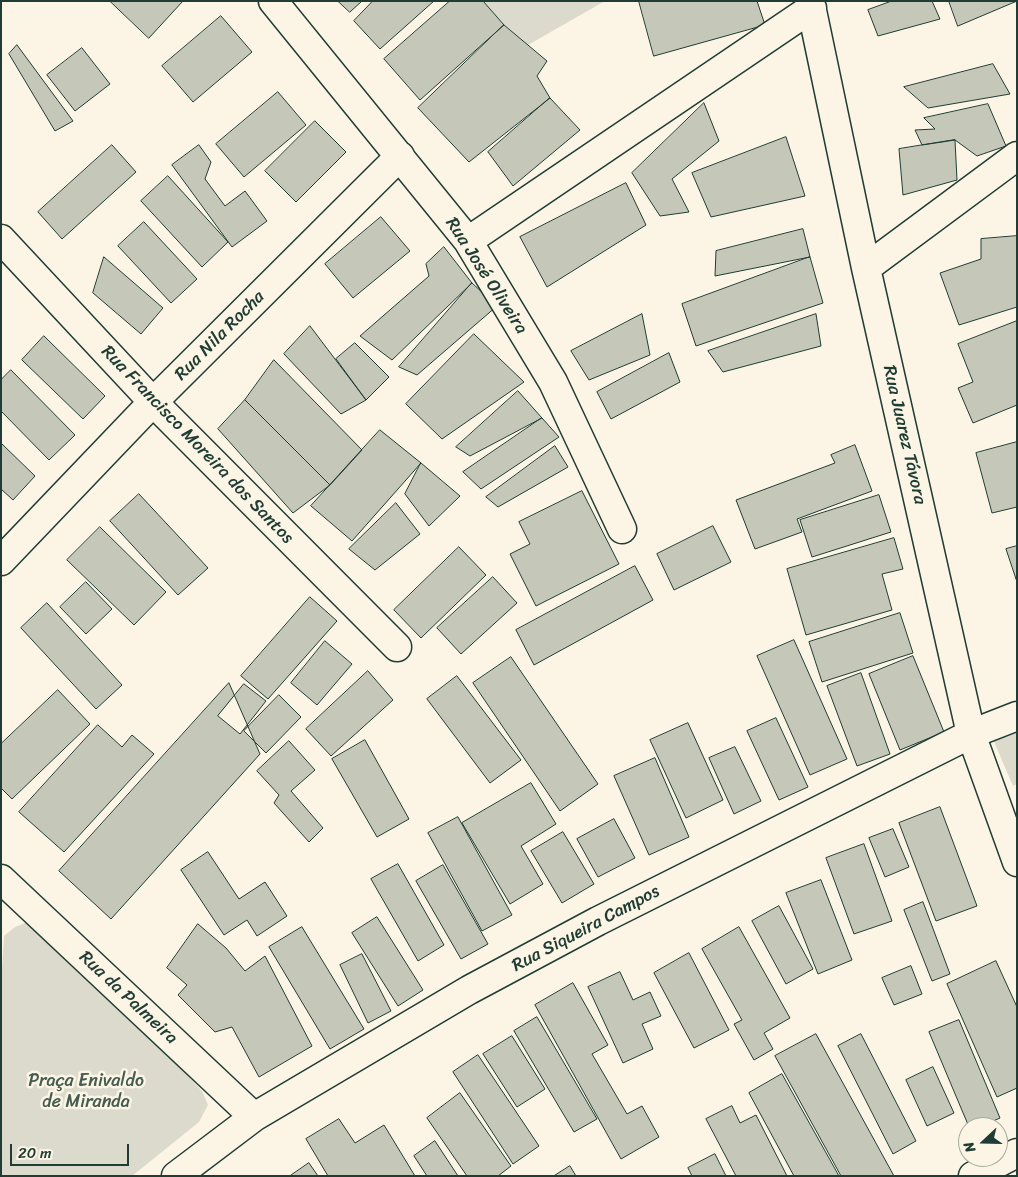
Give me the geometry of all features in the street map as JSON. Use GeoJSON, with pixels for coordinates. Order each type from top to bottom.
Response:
{"type":"FeatureCollection","features":[{"type":"Feature","properties":{"kind":"street","name":"Rua José Oliveira"},"geometry":{"type":"LineString","coordinates":[[274,1],[468,241],[553,382],[622,529]]}},
{"type":"Feature","properties":{"kind":"street"},"geometry":{"type":"LineString","coordinates":[[468,241],[811,4]]}},
{"type":"Feature","properties":{"kind":"street","name":"Rua Juarez Távora"},"geometry":{"type":"LineString","coordinates":[[811,4],[866,268],[971,734],[1009,815],[1017,862]]}},
{"type":"Feature","properties":{"kind":"street","name":"Rua Nila Rocha"},"geometry":{"type":"LineString","coordinates":[[1,561],[153,402],[400,156]]}},
{"type":"Feature","properties":{"kind":"street"},"geometry":{"type":"LineString","coordinates":[[866,268],[1017,156]]}},
{"type":"Feature","properties":{"kind":"street","name":"Rua Francisco Moreira dos Santos"},"geometry":{"type":"LineString","coordinates":[[1,238],[153,402],[396,647]]}},
{"type":"Feature","properties":{"kind":"street","name":"Rua Siqueira Campos"},"geometry":{"type":"LineString","coordinates":[[176,1176],[254,1117],[469,990],[598,921],[971,734],[1017,716]]}},
{"type":"Feature","properties":{"kind":"street","name":"Rua da Palmeira"},"geometry":{"type":"LineString","coordinates":[[1,878],[254,1117]]}},
{"type":"Feature","properties":{"kind":"street"},"geometry":{"type":"LineString","coordinates":[[973,1176],[1017,1154]]}},
{"type":"Feature","properties":{"kind":"green space"},"geometry":{"type":"Polygon","coordinates":[[[483,1],[605,1],[528,45],[504,25],[483,1]]]}},
{"type":"Feature","properties":{"kind":"green space"},"geometry":{"type":"Polygon","coordinates":[[[1017,728],[1017,784],[1013,786],[992,737],[1017,728]]]}},
{"type":"Feature","properties":{"kind":"green space","name":"Praça Enivaldo de Miranda"},"geometry":{"type":"Polygon","coordinates":[[[30,921],[38,921],[202,1091],[208,1105],[199,1122],[132,1176],[1,1176],[1,986],[4,936],[15,927],[30,921]]]}},
{"type":"Feature","properties":{"kind":"building"},"geometry":{"type":"Polygon","coordinates":[[[110,1],[183,1],[149,38],[110,1]]]}},
{"type":"Feature","properties":{"kind":"building"},"geometry":{"type":"Polygon","coordinates":[[[338,1],[362,1],[350,12],[338,1]]]}},
{"type":"Feature","properties":{"kind":"building"},"geometry":{"type":"Polygon","coordinates":[[[373,1],[434,1],[380,49],[354,21],[373,1]]]}},
{"type":"Feature","properties":{"kind":"building"},"geometry":{"type":"Polygon","coordinates":[[[450,1],[483,1],[504,25],[420,100],[384,59],[450,1]]]}},
{"type":"Feature","properties":{"kind":"building"},"geometry":{"type":"Polygon","coordinates":[[[639,1],[757,1],[765,25],[654,56],[639,1]]]}},
{"type":"Feature","properties":{"kind":"building"},"geometry":{"type":"Polygon","coordinates":[[[892,1],[932,1],[940,19],[878,36],[868,10],[892,1]]]}},
{"type":"Feature","properties":{"kind":"building"},"geometry":{"type":"Polygon","coordinates":[[[949,1],[1017,1],[958,26],[949,1]]]}},
{"type":"Feature","properties":{"kind":"building"},"geometry":{"type":"Polygon","coordinates":[[[221,16],[252,52],[193,102],[162,66],[221,16]]]}},
{"type":"Feature","properties":{"kind":"building"},"geometry":{"type":"Polygon","coordinates":[[[504,25],[547,61],[537,76],[550,98],[469,162],[418,108],[504,25]]]}},
{"type":"Feature","properties":{"kind":"building"},"geometry":{"type":"Polygon","coordinates":[[[17,45],[73,121],[55,131],[9,54],[17,45]]]}},
{"type":"Feature","properties":{"kind":"building"},"geometry":{"type":"Polygon","coordinates":[[[82,48],[110,84],[75,111],[47,75],[82,48]]]}},
{"type":"Feature","properties":{"kind":"building"},"geometry":{"type":"Polygon","coordinates":[[[993,64],[1010,94],[928,108],[904,87],[993,64]]]}},
{"type":"Feature","properties":{"kind":"building"},"geometry":{"type":"Polygon","coordinates":[[[278,92],[306,125],[244,177],[216,144],[278,92]]]}},
{"type":"Feature","properties":{"kind":"building"},"geometry":{"type":"Polygon","coordinates":[[[550,98],[580,130],[513,186],[488,152],[550,98]]]}},
{"type":"Feature","properties":{"kind":"building"},"geometry":{"type":"Polygon","coordinates":[[[704,103],[719,141],[672,179],[689,212],[660,216],[632,173],[704,103]]]}},
{"type":"Feature","properties":{"kind":"building"},"geometry":{"type":"Polygon","coordinates":[[[988,104],[1006,146],[977,156],[955,140],[922,145],[915,130],[935,129],[924,118],[988,104]]]}},
{"type":"Feature","properties":{"kind":"building"},"geometry":{"type":"Polygon","coordinates":[[[315,121],[346,152],[296,202],[265,171],[315,121]]]}},
{"type":"Feature","properties":{"kind":"building"},"geometry":{"type":"Polygon","coordinates":[[[786,137],[805,196],[711,217],[692,173],[786,137]]]}},
{"type":"Feature","properties":{"kind":"building"},"geometry":{"type":"Polygon","coordinates":[[[955,140],[957,180],[903,195],[899,149],[955,140]]]}},
{"type":"Feature","properties":{"kind":"building"},"geometry":{"type":"Polygon","coordinates":[[[112,145],[136,172],[62,239],[38,212],[112,145]]]}},
{"type":"Feature","properties":{"kind":"building"},"geometry":{"type":"Polygon","coordinates":[[[199,145],[211,162],[205,179],[225,206],[245,191],[267,221],[232,247],[172,165],[199,145]]]}},
{"type":"Feature","properties":{"kind":"building"},"geometry":{"type":"Polygon","coordinates":[[[168,176],[228,242],[202,267],[141,201],[168,176]]]}},
{"type":"Feature","properties":{"kind":"building"},"geometry":{"type":"Polygon","coordinates":[[[626,183],[646,225],[547,287],[520,237],[626,183]]]}},
{"type":"Feature","properties":{"kind":"building"},"geometry":{"type":"Polygon","coordinates":[[[381,217],[410,251],[353,298],[325,264],[381,217]]]}},
{"type":"Feature","properties":{"kind":"building"},"geometry":{"type":"Polygon","coordinates":[[[144,222],[197,279],[171,303],[118,246],[144,222]]]}},
{"type":"Feature","properties":{"kind":"building"},"geometry":{"type":"Polygon","coordinates":[[[803,229],[810,257],[715,276],[716,251],[803,229]]]}},
{"type":"Feature","properties":{"kind":"building"},"geometry":{"type":"Polygon","coordinates":[[[1017,236],[1017,307],[959,325],[940,273],[981,259],[981,239],[1017,236]]]}},
{"type":"Feature","properties":{"kind":"building"},"geometry":{"type":"Polygon","coordinates":[[[444,247],[472,283],[392,360],[360,336],[429,276],[426,264],[444,247]]]}},
{"type":"Feature","properties":{"kind":"building"},"geometry":{"type":"Polygon","coordinates":[[[104,257],[163,308],[141,334],[93,293],[104,257]]]}},
{"type":"Feature","properties":{"kind":"building"},"geometry":{"type":"Polygon","coordinates":[[[810,257],[823,303],[696,346],[682,304],[810,257]]]}},
{"type":"Feature","properties":{"kind":"building"},"geometry":{"type":"Polygon","coordinates":[[[472,283],[497,306],[417,375],[399,367],[472,283]]]}},
{"type":"Feature","properties":{"kind":"building"},"geometry":{"type":"Polygon","coordinates":[[[642,314],[650,355],[589,380],[571,351],[642,314]]]}},
{"type":"Feature","properties":{"kind":"building"},"geometry":{"type":"Polygon","coordinates":[[[816,314],[821,346],[723,372],[708,351],[816,314]]]}},
{"type":"Feature","properties":{"kind":"building"},"geometry":{"type":"Polygon","coordinates":[[[1017,321],[1017,405],[973,423],[958,388],[973,382],[958,344],[1017,321]]]}},
{"type":"Feature","properties":{"kind":"building"},"geometry":{"type":"Polygon","coordinates":[[[310,326],[366,400],[341,414],[284,354],[310,326]]]}},
{"type":"Feature","properties":{"kind":"building"},"geometry":{"type":"Polygon","coordinates":[[[474,334],[524,382],[442,439],[406,404],[474,334]]]}},
{"type":"Feature","properties":{"kind":"building"},"geometry":{"type":"Polygon","coordinates":[[[44,336],[105,396],[83,419],[22,360],[44,336]]]}},
{"type":"Feature","properties":{"kind":"building"},"geometry":{"type":"Polygon","coordinates":[[[355,343],[389,377],[366,400],[336,359],[355,343]]]}},
{"type":"Feature","properties":{"kind":"building"},"geometry":{"type":"Polygon","coordinates":[[[669,353],[680,382],[611,419],[597,392],[669,353]]]}},
{"type":"Feature","properties":{"kind":"building"},"geometry":{"type":"Polygon","coordinates":[[[274,360],[362,450],[330,485],[245,400],[274,360]]]}},
{"type":"Feature","properties":{"kind":"building"},"geometry":{"type":"Polygon","coordinates":[[[11,370],[75,435],[49,460],[1,411],[1,380],[11,370]]]}},
{"type":"Feature","properties":{"kind":"building"},"geometry":{"type":"Polygon","coordinates":[[[518,391],[542,418],[470,456],[456,447],[518,391]]]}},
{"type":"Feature","properties":{"kind":"building"},"geometry":{"type":"Polygon","coordinates":[[[245,400],[330,485],[293,513],[218,429],[245,400]]]}},
{"type":"Feature","properties":{"kind":"building"},"geometry":{"type":"Polygon","coordinates":[[[542,418],[559,437],[481,489],[463,472],[542,418]]]}},
{"type":"Feature","properties":{"kind":"building"},"geometry":{"type":"Polygon","coordinates":[[[380,430],[421,463],[352,541],[311,506],[380,430]]]}},
{"type":"Feature","properties":{"kind":"building"},"geometry":{"type":"Polygon","coordinates":[[[1017,442],[1017,507],[992,513],[976,453],[1017,442]]]}},
{"type":"Feature","properties":{"kind":"building"},"geometry":{"type":"Polygon","coordinates":[[[1,443],[35,476],[13,500],[1,489],[1,443]]]}},
{"type":"Feature","properties":{"kind":"building"},"geometry":{"type":"Polygon","coordinates":[[[855,445],[872,491],[797,519],[802,532],[755,549],[736,500],[835,463],[831,455],[855,445]]]}},
{"type":"Feature","properties":{"kind":"building"},"geometry":{"type":"Polygon","coordinates":[[[555,446],[568,467],[498,507],[486,497],[555,446]]]}},
{"type":"Feature","properties":{"kind":"building"},"geometry":{"type":"Polygon","coordinates":[[[421,463],[460,496],[429,526],[405,494],[421,463]]]}},
{"type":"Feature","properties":{"kind":"building"},"geometry":{"type":"Polygon","coordinates":[[[582,491],[619,564],[536,606],[510,554],[530,544],[519,522],[582,491]]]}},
{"type":"Feature","properties":{"kind":"building"},"geometry":{"type":"Polygon","coordinates":[[[139,494],[208,568],[178,595],[110,521],[139,494]]]}},
{"type":"Feature","properties":{"kind":"building"},"geometry":{"type":"Polygon","coordinates":[[[879,495],[891,532],[812,557],[800,520],[879,495]]]}},
{"type":"Feature","properties":{"kind":"building"},"geometry":{"type":"Polygon","coordinates":[[[396,503],[420,534],[375,570],[349,549],[396,503]]]}},
{"type":"Feature","properties":{"kind":"building"},"geometry":{"type":"Polygon","coordinates":[[[713,526],[731,562],[674,590],[657,554],[713,526]]]}},
{"type":"Feature","properties":{"kind":"building"},"geometry":{"type":"Polygon","coordinates":[[[100,527],[166,592],[134,625],[67,560],[100,527]]]}},
{"type":"Feature","properties":{"kind":"building"},"geometry":{"type":"Polygon","coordinates":[[[894,538],[903,569],[882,574],[892,610],[806,635],[787,569],[894,538]]]}},
{"type":"Feature","properties":{"kind":"building"},"geometry":{"type":"Polygon","coordinates":[[[1017,546],[1017,582],[1006,549],[1017,546]]]}},
{"type":"Feature","properties":{"kind":"building"},"geometry":{"type":"Polygon","coordinates":[[[459,547],[486,575],[421,638],[394,610],[459,547]]]}},
{"type":"Feature","properties":{"kind":"building"},"geometry":{"type":"Polygon","coordinates":[[[635,566],[653,600],[534,665],[516,630],[635,566]]]}},
{"type":"Feature","properties":{"kind":"building"},"geometry":{"type":"Polygon","coordinates":[[[493,577],[517,603],[461,654],[437,628],[493,577]]]}},
{"type":"Feature","properties":{"kind":"building"},"geometry":{"type":"Polygon","coordinates":[[[86,582],[112,609],[86,634],[60,607],[86,582]]]}},
{"type":"Feature","properties":{"kind":"building"},"geometry":{"type":"Polygon","coordinates":[[[310,597],[337,621],[268,699],[241,676],[310,597]]]}},
{"type":"Feature","properties":{"kind":"building"},"geometry":{"type":"Polygon","coordinates":[[[47,603],[122,685],[96,709],[21,628],[47,603]]]}},
{"type":"Feature","properties":{"kind":"building"},"geometry":{"type":"Polygon","coordinates":[[[900,613],[913,653],[822,682],[809,642],[900,613]]]}},
{"type":"Feature","properties":{"kind":"building"},"geometry":{"type":"Polygon","coordinates":[[[794,640],[847,759],[810,775],[757,656],[794,640]]]}},
{"type":"Feature","properties":{"kind":"building"},"geometry":{"type":"Polygon","coordinates":[[[325,641],[352,664],[317,705],[291,683],[325,641]]]}},
{"type":"Feature","properties":{"kind":"building"},"geometry":{"type":"Polygon","coordinates":[[[913,656],[944,732],[900,750],[869,674],[913,656]]]}},
{"type":"Feature","properties":{"kind":"building"},"geometry":{"type":"Polygon","coordinates":[[[511,657],[598,784],[560,811],[473,683],[511,657]]]}},
{"type":"Feature","properties":{"kind":"building"},"geometry":{"type":"Polygon","coordinates":[[[368,671],[393,700],[331,756],[306,729],[368,671]]]}},
{"type":"Feature","properties":{"kind":"building"},"geometry":{"type":"Polygon","coordinates":[[[861,673],[890,754],[857,766],[827,686],[861,673]]]}},
{"type":"Feature","properties":{"kind":"building"},"geometry":{"type":"Polygon","coordinates":[[[457,676],[521,760],[490,783],[427,699],[457,676]]]}},
{"type":"Feature","properties":{"kind":"building"},"geometry":{"type":"Polygon","coordinates":[[[229,683],[260,754],[111,919],[59,871],[229,683]]]}},
{"type":"Feature","properties":{"kind":"building"},"geometry":{"type":"Polygon","coordinates":[[[244,684],[266,701],[240,734],[218,716],[244,684]]]}},
{"type":"Feature","properties":{"kind":"building"},"geometry":{"type":"Polygon","coordinates":[[[58,690],[90,724],[12,799],[1,788],[1,744],[58,690]]]}},
{"type":"Feature","properties":{"kind":"building"},"geometry":{"type":"Polygon","coordinates":[[[279,695],[301,717],[266,753],[244,731],[279,695]]]}},
{"type":"Feature","properties":{"kind":"building"},"geometry":{"type":"Polygon","coordinates":[[[776,718],[808,787],[779,800],[747,731],[776,718]]]}},
{"type":"Feature","properties":{"kind":"building"},"geometry":{"type":"Polygon","coordinates":[[[688,723],[723,800],[686,818],[650,740],[688,723]]]}},
{"type":"Feature","properties":{"kind":"building"},"geometry":{"type":"Polygon","coordinates":[[[98,725],[122,747],[132,735],[154,754],[64,852],[19,812],[98,725]]]}},
{"type":"Feature","properties":{"kind":"building"},"geometry":{"type":"Polygon","coordinates":[[[365,740],[409,819],[377,837],[332,759],[365,740]]]}},
{"type":"Feature","properties":{"kind":"building"},"geometry":{"type":"Polygon","coordinates":[[[289,741],[315,770],[291,791],[323,828],[309,842],[274,803],[279,795],[257,771],[289,741]]]}},
{"type":"Feature","properties":{"kind":"building"},"geometry":{"type":"Polygon","coordinates":[[[735,747],[761,801],[734,814],[709,758],[735,747]]]}},
{"type":"Feature","properties":{"kind":"building"},"geometry":{"type":"Polygon","coordinates":[[[655,758],[689,837],[649,855],[614,776],[655,758]]]}},
{"type":"Feature","properties":{"kind":"building"},"geometry":{"type":"Polygon","coordinates":[[[531,783],[556,824],[521,846],[543,884],[510,904],[462,823],[531,783]]]}},
{"type":"Feature","properties":{"kind":"building"},"geometry":{"type":"Polygon","coordinates":[[[940,807],[977,906],[936,921],[899,823],[940,807]]]}},
{"type":"Feature","properties":{"kind":"building"},"geometry":{"type":"Polygon","coordinates":[[[458,817],[512,915],[482,931],[428,833],[458,817]]]}},
{"type":"Feature","properties":{"kind":"building"},"geometry":{"type":"Polygon","coordinates":[[[614,819],[635,858],[598,877],[577,839],[614,819]]]}},
{"type":"Feature","properties":{"kind":"building"},"geometry":{"type":"Polygon","coordinates":[[[893,829],[909,867],[885,877],[869,838],[893,829]]]}},
{"type":"Feature","properties":{"kind":"building"},"geometry":{"type":"Polygon","coordinates":[[[563,832],[594,884],[562,903],[531,851],[563,832]]]}},
{"type":"Feature","properties":{"kind":"building"},"geometry":{"type":"Polygon","coordinates":[[[864,844],[892,921],[854,934],[826,858],[864,844]]]}},
{"type":"Feature","properties":{"kind":"building"},"geometry":{"type":"Polygon","coordinates":[[[208,852],[239,899],[265,882],[287,916],[257,936],[247,920],[224,935],[181,870],[208,852]]]}},
{"type":"Feature","properties":{"kind":"building"},"geometry":{"type":"Polygon","coordinates":[[[398,864],[444,945],[418,961],[371,879],[398,864]]]}},
{"type":"Feature","properties":{"kind":"building"},"geometry":{"type":"Polygon","coordinates":[[[443,865],[488,944],[461,959],[416,881],[443,865]]]}},
{"type":"Feature","properties":{"kind":"building"},"geometry":{"type":"Polygon","coordinates":[[[821,880],[852,960],[818,974],[786,893],[821,880]]]}},
{"type":"Feature","properties":{"kind":"building"},"geometry":{"type":"Polygon","coordinates":[[[923,902],[950,974],[932,981],[904,910],[923,902]]]}},
{"type":"Feature","properties":{"kind":"building"},"geometry":{"type":"Polygon","coordinates":[[[779,906],[813,969],[786,984],[752,921],[779,906]]]}},
{"type":"Feature","properties":{"kind":"building"},"geometry":{"type":"Polygon","coordinates":[[[377,917],[423,990],[398,1006],[352,933],[377,917]]]}},
{"type":"Feature","properties":{"kind":"building"},"geometry":{"type":"Polygon","coordinates":[[[198,924],[226,948],[245,971],[265,956],[312,1046],[259,1077],[232,1027],[215,1032],[178,995],[187,985],[167,968],[198,924]]]}},
{"type":"Feature","properties":{"kind":"building"},"geometry":{"type":"Polygon","coordinates":[[[302,927],[364,1029],[330,1049],[269,947],[302,927]]]}},
{"type":"Feature","properties":{"kind":"building"},"geometry":{"type":"Polygon","coordinates":[[[739,927],[790,1018],[764,1033],[773,1049],[754,1060],[734,1024],[742,1020],[702,949],[739,927]]]}},
{"type":"Feature","properties":{"kind":"building"},"geometry":{"type":"Polygon","coordinates":[[[689,953],[729,1030],[694,1048],[654,973],[689,953]]]}},
{"type":"Feature","properties":{"kind":"building"},"geometry":{"type":"Polygon","coordinates":[[[362,954],[391,1011],[368,1023],[340,965],[362,954]]]}},
{"type":"Feature","properties":{"kind":"building"},"geometry":{"type":"Polygon","coordinates":[[[996,961],[1017,1007],[1017,1088],[997,1097],[947,984],[996,961]]]}},
{"type":"Feature","properties":{"kind":"building"},"geometry":{"type":"Polygon","coordinates":[[[911,966],[922,994],[894,1005],[882,978],[911,966]]]}},
{"type":"Feature","properties":{"kind":"building"},"geometry":{"type":"Polygon","coordinates":[[[620,972],[633,1000],[650,992],[661,1016],[642,1024],[653,1049],[623,1063],[588,987],[620,972]]]}},
{"type":"Feature","properties":{"kind":"building"},"geometry":{"type":"Polygon","coordinates":[[[573,983],[608,1045],[592,1054],[627,1114],[642,1106],[659,1137],[621,1159],[535,1005],[573,983]]]}},
{"type":"Feature","properties":{"kind":"building"},"geometry":{"type":"Polygon","coordinates":[[[537,1017],[597,1119],[574,1132],[514,1031],[537,1017]]]}},
{"type":"Feature","properties":{"kind":"building"},"geometry":{"type":"Polygon","coordinates":[[[959,1020],[1000,1117],[965,1117],[929,1032],[959,1020]]]}},
{"type":"Feature","properties":{"kind":"building"},"geometry":{"type":"Polygon","coordinates":[[[816,1034],[894,1176],[841,1176],[775,1056],[816,1034]]]}},
{"type":"Feature","properties":{"kind":"building"},"geometry":{"type":"Polygon","coordinates":[[[861,1034],[916,1141],[893,1154],[838,1046],[861,1034]]]}},
{"type":"Feature","properties":{"kind":"building"},"geometry":{"type":"Polygon","coordinates":[[[512,1036],[545,1089],[517,1107],[483,1054],[512,1036]]]}},
{"type":"Feature","properties":{"kind":"building"},"geometry":{"type":"Polygon","coordinates":[[[478,1055],[539,1146],[513,1164],[453,1072],[478,1055]]]}},
{"type":"Feature","properties":{"kind":"building"},"geometry":{"type":"Polygon","coordinates":[[[933,1067],[954,1113],[927,1126],[906,1080],[933,1067]]]}},
{"type":"Feature","properties":{"kind":"building"},"geometry":{"type":"Polygon","coordinates":[[[782,1074],[839,1176],[794,1176],[749,1093],[782,1074]]]}},
{"type":"Feature","properties":{"kind":"building"},"geometry":{"type":"Polygon","coordinates":[[[460,1093],[511,1166],[498,1176],[467,1176],[427,1118],[460,1093]]]}},
{"type":"Feature","properties":{"kind":"building"},"geometry":{"type":"Polygon","coordinates":[[[732,1106],[740,1123],[756,1115],[787,1176],[736,1176],[706,1119],[732,1106]]]}},
{"type":"Feature","properties":{"kind":"building"},"geometry":{"type":"Polygon","coordinates":[[[339,1119],[355,1143],[384,1125],[415,1176],[328,1176],[306,1139],[339,1119]]]}},
{"type":"Feature","properties":{"kind":"building"},"geometry":{"type":"Polygon","coordinates":[[[435,1141],[458,1176],[427,1176],[414,1156],[435,1141]]]}},
{"type":"Feature","properties":{"kind":"building"},"geometry":{"type":"Polygon","coordinates":[[[715,1154],[726,1176],[692,1176],[688,1168],[715,1154]]]}},
{"type":"Feature","properties":{"kind":"building"},"geometry":{"type":"Polygon","coordinates":[[[309,1163],[318,1176],[290,1176],[309,1163]]]}},
{"type":"Feature","properties":{"kind":"building"},"geometry":{"type":"Polygon","coordinates":[[[570,1166],[576,1176],[554,1176],[570,1166]]]}}]}
